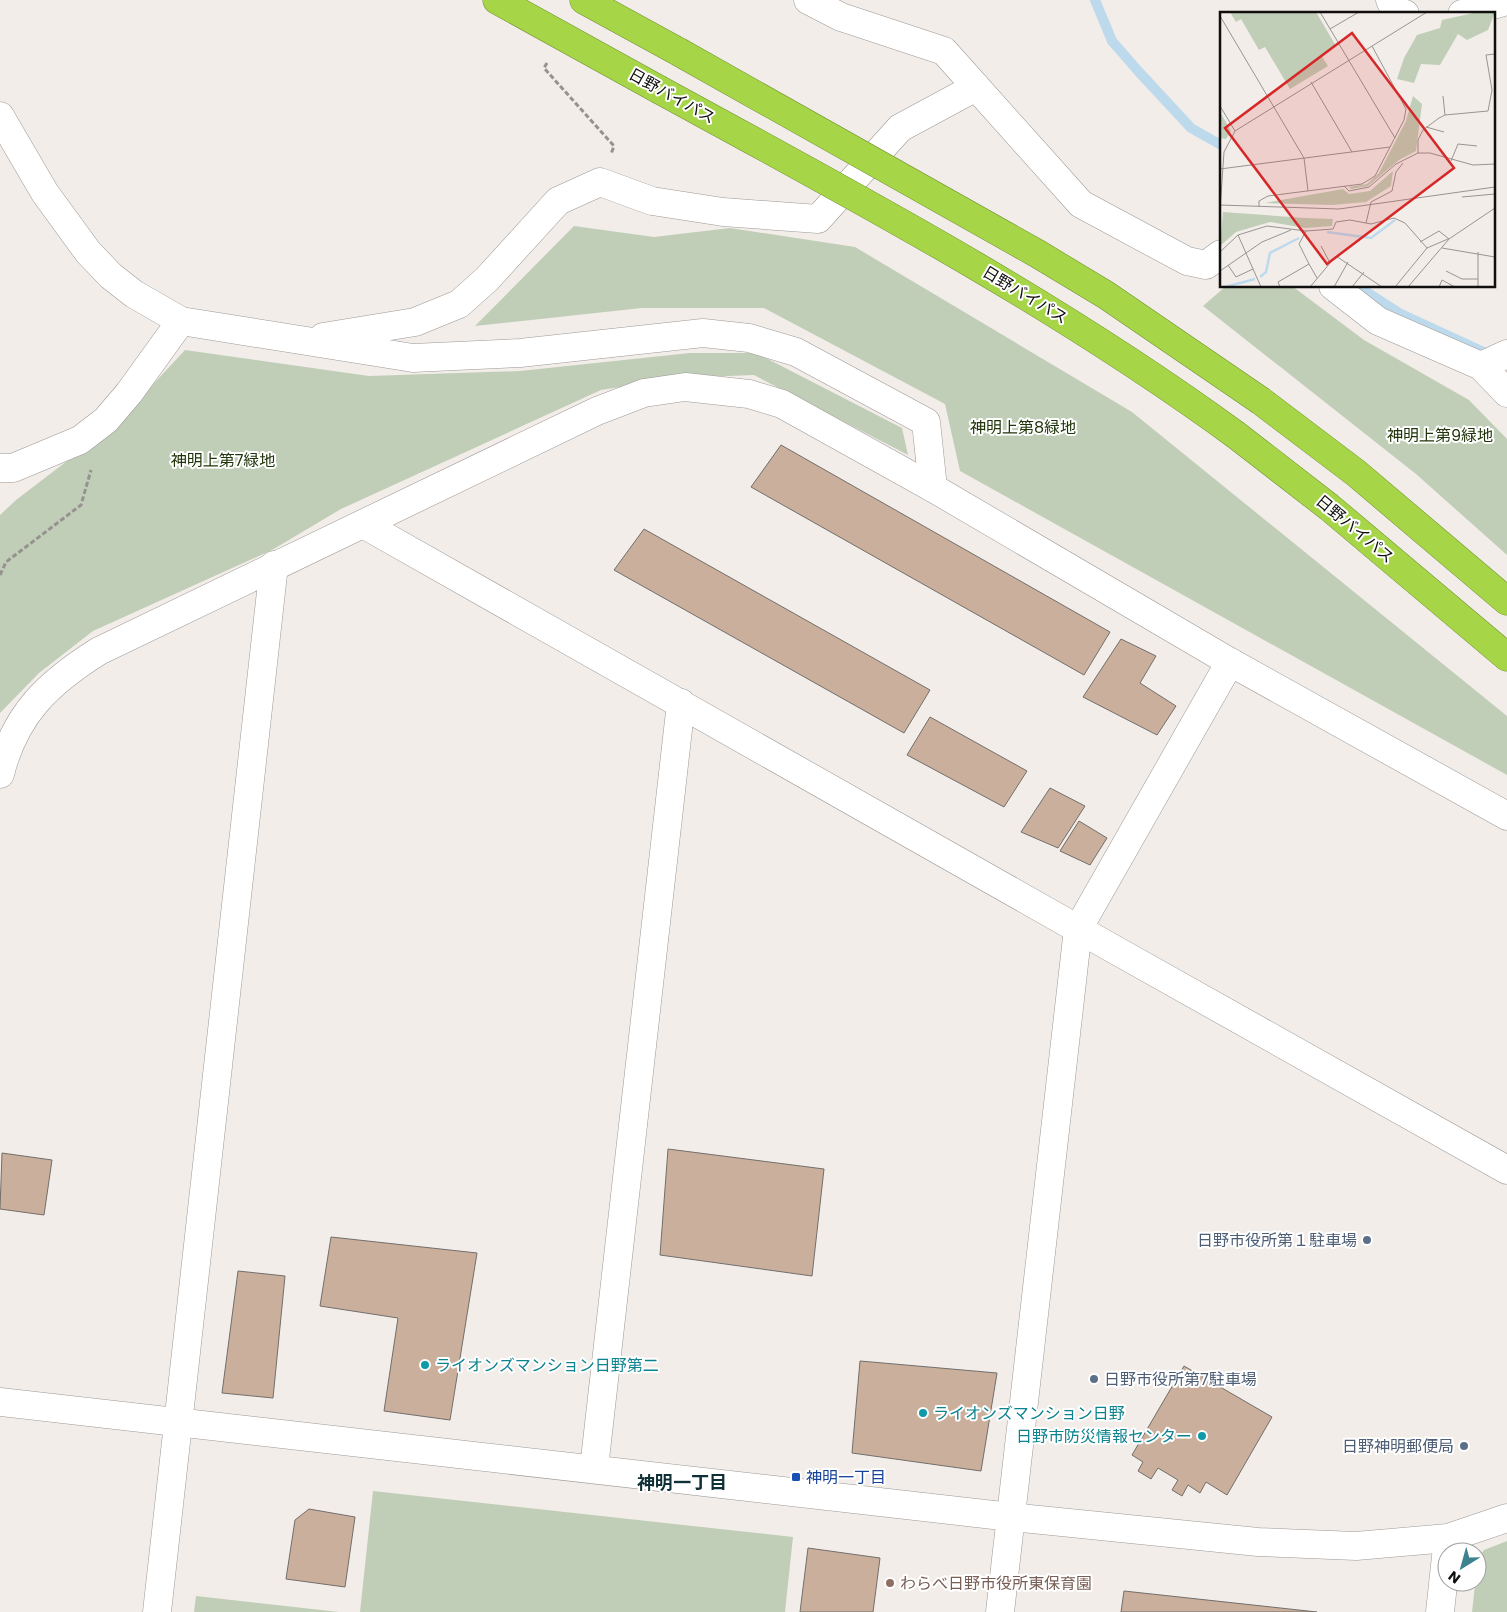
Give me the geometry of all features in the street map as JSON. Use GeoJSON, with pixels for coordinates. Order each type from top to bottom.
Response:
{"type":"FeatureCollection","features":[{"type":"Feature","properties":{"kind":"highway","name":"日野バイパス"},"geometry":{"type":"LineString","coordinates":[[498,0],[944,246],[1034,299],[1118,353],[1236,435],[1329,507],[1507,657]]}},
{"type":"Feature","properties":{"kind":"highway"},"geometry":{"type":"LineString","coordinates":[[584,0],[1038,254],[1106,295],[1261,401],[1356,473],[1507,601]]}},
{"type":"Feature","properties":{"kind":"street"},"geometry":{"type":"LineString","coordinates":[[808,0],[841,17],[944,51],[1081,204],[1187,260],[1206,265],[1220,255]]}},
{"type":"Feature","properties":{"kind":"street"},"geometry":{"type":"LineString","coordinates":[[1390,0],[1395,10],[1400,12]]}},
{"type":"Feature","properties":{"kind":"street"},"geometry":{"type":"LineString","coordinates":[[306,341],[415,322],[459,304],[487,279],[558,201],[600,182],[652,201],[723,212],[818,219],[900,128],[976,87]]}},
{"type":"Feature","properties":{"kind":"street"},"geometry":{"type":"LineString","coordinates":[[0,116],[46,193],[88,252],[111,276],[134,294],[181,322],[414,358],[520,353],[703,332],[749,338],[796,352],[926,422],[933,488]]}},
{"type":"Feature","properties":{"kind":"street"},"geometry":{"type":"LineString","coordinates":[[1336,288],[1378,321],[1481,366],[1507,393]]}},
{"type":"Feature","properties":{"kind":"street"},"geometry":{"type":"LineString","coordinates":[[0,468],[13,468],[80,440],[106,420],[130,392],[181,322]]}},
{"type":"Feature","properties":{"kind":"street"},"geometry":{"type":"LineString","coordinates":[[1481,366],[1507,354]]}},
{"type":"Feature","properties":{"kind":"street"},"geometry":{"type":"LineString","coordinates":[[0,774],[5,756],[24,718],[43,692],[67,671],[99,651],[274,565],[620,401],[644,393],[685,388],[749,394],[782,404],[933,488],[1230,662],[1507,816]]}},
{"type":"Feature","properties":{"kind":"street"},"geometry":{"type":"LineString","coordinates":[[363,524],[680,702],[1078,930],[1507,1170]]}},
{"type":"Feature","properties":{"kind":"street"},"geometry":{"type":"LineString","coordinates":[[157,1612],[274,565]]}},
{"type":"Feature","properties":{"kind":"street"},"geometry":{"type":"LineString","coordinates":[[1000,1612],[1078,930],[1230,662]]}},
{"type":"Feature","properties":{"kind":"street"},"geometry":{"type":"LineString","coordinates":[[594,1468],[680,702]]}},
{"type":"Feature","properties":{"kind":"street"},"geometry":{"type":"LineString","coordinates":[[0,1402],[594,1468],[1011,1517],[1130,1527],[1258,1542],[1356,1546],[1448,1538],[1507,1518]]}},
{"type":"Feature","properties":{"kind":"street"},"geometry":{"type":"LineString","coordinates":[[1440,1612],[1448,1538]]}},
{"type":"Feature","properties":{"kind":"path"},"geometry":{"type":"LineString","coordinates":[[562,36],[544,68],[614,146],[600,182]]}},
{"type":"Feature","properties":{"kind":"path"},"geometry":{"type":"LineString","coordinates":[[0,574],[6,562],[81,505],[92,467]]}},
{"type":"Feature","properties":{"kind":"green space","name":"神明上第8緑地"},"geometry":{"type":"Polygon","coordinates":[[[574,226],[654,237],[730,228],[855,247],[1132,412],[1507,716],[1507,775],[960,471],[945,404],[764,308],[642,308],[475,326],[574,226]]]}},
{"type":"Feature","properties":{"kind":"green space","name":"神明上第9緑地"},"geometry":{"type":"Polygon","coordinates":[[[1224,288],[1295,288],[1364,340],[1469,400],[1507,439],[1507,555],[1416,474],[1203,306],[1224,288]]]}},
{"type":"Feature","properties":{"kind":"green space","name":"神明上第7緑地"},"geometry":{"type":"Polygon","coordinates":[[[185,350],[369,376],[520,371],[690,353],[756,353],[902,428],[908,455],[754,375],[677,378],[601,390],[341,509],[272,550],[93,631],[39,673],[0,713],[0,515],[16,500],[118,422],[185,350]]]}},
{"type":"Feature","properties":{"kind":"green space"},"geometry":{"type":"Polygon","coordinates":[[[373,1491],[793,1537],[785,1612],[360,1612],[373,1491]]]}},
{"type":"Feature","properties":{"kind":"green space"},"geometry":{"type":"Polygon","coordinates":[[[1507,1541],[1507,1612],[1472,1612],[1474,1592],[1487,1592],[1487,1549],[1507,1541]]]}},
{"type":"Feature","properties":{"kind":"green space"},"geometry":{"type":"Polygon","coordinates":[[[196,1596],[339,1612],[194,1612],[196,1596]]]}},
{"type":"Feature","properties":{"kind":"building"},"geometry":{"type":"Polygon","coordinates":[[[781,445],[1110,632],[1084,675],[751,487],[781,445]]]}},
{"type":"Feature","properties":{"kind":"building"},"geometry":{"type":"Polygon","coordinates":[[[644,529],[930,690],[904,733],[614,570],[644,529]]]}},
{"type":"Feature","properties":{"kind":"building"},"geometry":{"type":"Polygon","coordinates":[[[1121,639],[1156,656],[1140,683],[1176,706],[1157,735],[1083,697],[1121,639]]]}},
{"type":"Feature","properties":{"kind":"building"},"geometry":{"type":"Polygon","coordinates":[[[930,717],[1027,771],[1004,807],[907,755],[930,717]]]}},
{"type":"Feature","properties":{"kind":"building"},"geometry":{"type":"Polygon","coordinates":[[[1050,788],[1085,806],[1058,848],[1021,832],[1050,788]]]}},
{"type":"Feature","properties":{"kind":"building"},"geometry":{"type":"Polygon","coordinates":[[[1079,821],[1107,838],[1090,865],[1060,851],[1079,821]]]}},
{"type":"Feature","properties":{"kind":"building"},"geometry":{"type":"Polygon","coordinates":[[[668,1149],[824,1169],[812,1276],[660,1255],[668,1149]]]}},
{"type":"Feature","properties":{"kind":"building"},"geometry":{"type":"Polygon","coordinates":[[[2,1153],[52,1160],[44,1215],[0,1209],[2,1153]]]}},
{"type":"Feature","properties":{"kind":"building","name":"ライオンズマンション日野第二"},"geometry":{"type":"Polygon","coordinates":[[[331,1237],[477,1253],[450,1420],[384,1411],[398,1318],[320,1306],[331,1237]]]}},
{"type":"Feature","properties":{"kind":"building"},"geometry":{"type":"Polygon","coordinates":[[[238,1271],[285,1276],[273,1398],[222,1393],[238,1271]]]}},
{"type":"Feature","properties":{"kind":"building","name":"ライオンズマンション日野"},"geometry":{"type":"Polygon","coordinates":[[[860,1361],[997,1373],[981,1471],[852,1453],[860,1361]]]}},
{"type":"Feature","properties":{"kind":"building","name":"日野市防災情報センター"},"geometry":{"type":"Polygon","coordinates":[[[1184,1366],[1272,1417],[1227,1495],[1206,1482],[1200,1493],[1188,1485],[1182,1496],[1172,1490],[1178,1480],[1158,1468],[1151,1479],[1138,1471],[1143,1462],[1132,1455],[1184,1366]]]}},
{"type":"Feature","properties":{"kind":"building"},"geometry":{"type":"Polygon","coordinates":[[[309,1509],[355,1517],[345,1587],[286,1579],[295,1520],[309,1509]]]}},
{"type":"Feature","properties":{"kind":"building"},"geometry":{"type":"Polygon","coordinates":[[[808,1548],[880,1558],[873,1612],[800,1612],[808,1548]]]}},
{"type":"Feature","properties":{"kind":"building"},"geometry":{"type":"Polygon","coordinates":[[[1124,1591],[1317,1612],[1121,1612],[1124,1591]]]}},
{"type":"Feature","properties":{"kind":"waterway"},"geometry":{"type":"LineString","coordinates":[[1095,0],[1112,41],[1191,128],[1220,144]]}},
{"type":"Feature","properties":{"kind":"waterway"},"geometry":{"type":"LineString","coordinates":[[1362,288],[1399,313],[1488,354]]}},
{"type":"Feature","properties":{"kind":"place","name":"日野市役所第１駐車場"},"geometry":{"type":"Point","coordinates":[1367,1240]}},
{"type":"Feature","properties":{"kind":"place","name":"ライオンズマンション日野第二"},"geometry":{"type":"Point","coordinates":[425,1365]}},
{"type":"Feature","properties":{"kind":"place","name":"日野市役所第7駐車場"},"geometry":{"type":"Point","coordinates":[1094,1379]}},
{"type":"Feature","properties":{"kind":"place","name":"ライオンズマンション日野"},"geometry":{"type":"Point","coordinates":[923,1413]}},
{"type":"Feature","properties":{"kind":"place","name":"日野市防災情報センター"},"geometry":{"type":"Point","coordinates":[1202,1436]}},
{"type":"Feature","properties":{"kind":"place","name":"日野神明郵便局"},"geometry":{"type":"Point","coordinates":[1464,1446]}},
{"type":"Feature","properties":{"kind":"place","name":"神明一丁目"},"geometry":{"type":"Point","coordinates":[796,1477]}},
{"type":"Feature","properties":{"kind":"place","name":"わらべ日野市役所東保育園"},"geometry":{"type":"Point","coordinates":[890,1583]}},
{"type":"Feature","properties":{"kind":"district","name":"神明一丁目"},"geometry":{"type":"Point","coordinates":[682,1482]}}]}
